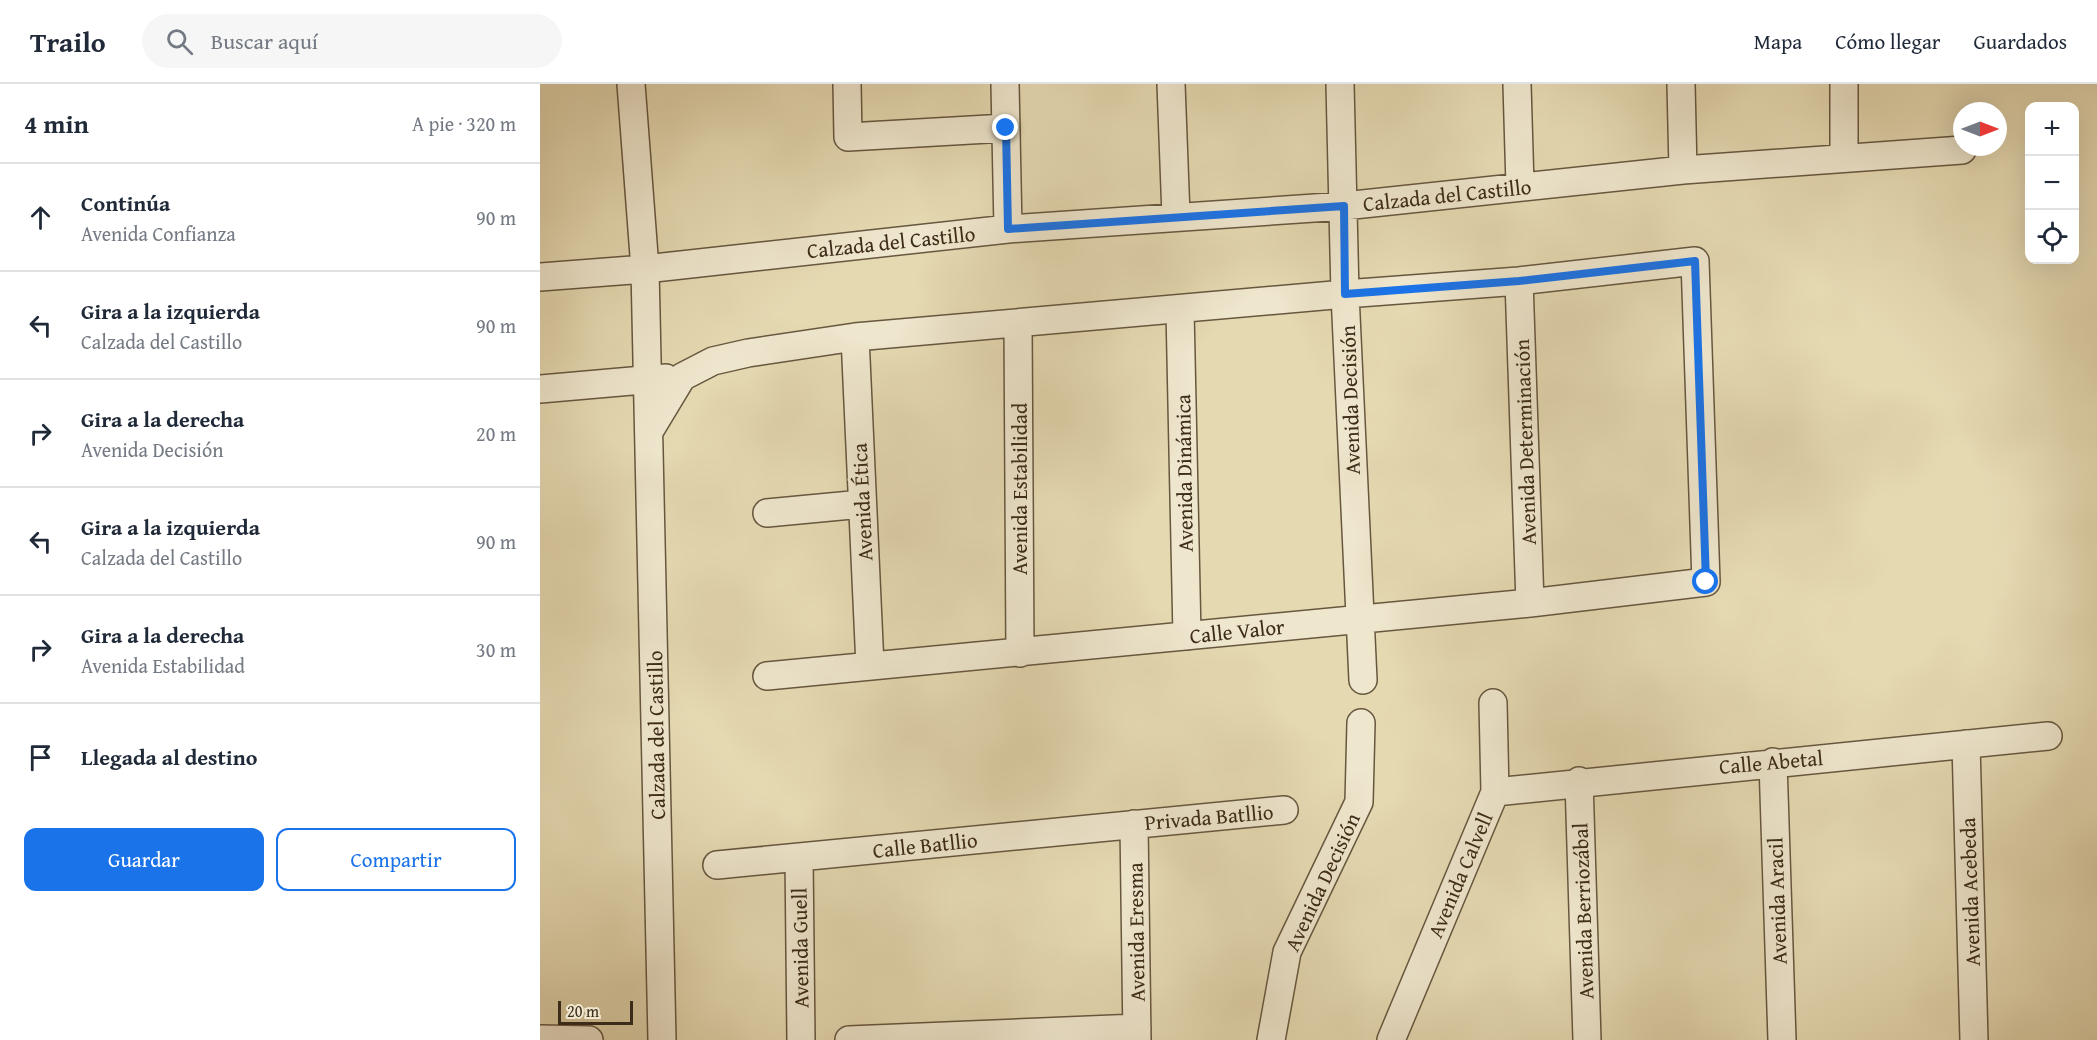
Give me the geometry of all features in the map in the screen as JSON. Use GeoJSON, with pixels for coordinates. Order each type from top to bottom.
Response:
{"type":"FeatureCollection","features":[{"type":"Feature","properties":{"kind":"street","name":"Calzada del Castillo"},"geometry":{"type":"LineString","coordinates":[[631,84],[645,269],[662,1040]]}},
{"type":"Feature","properties":{"kind":"street"},"geometry":{"type":"LineString","coordinates":[[847,84],[848,137],[1006,128]]}},
{"type":"Feature","properties":{"kind":"street"},"geometry":{"type":"LineString","coordinates":[[1005,84],[1008,229]]}},
{"type":"Feature","properties":{"kind":"street"},"geometry":{"type":"LineString","coordinates":[[1172,84],[1176,216]]}},
{"type":"Feature","properties":{"kind":"street","name":"Avenida Decisión"},"geometry":{"type":"LineString","coordinates":[[1340,84],[1345,294],[1363,680]]}},
{"type":"Feature","properties":{"kind":"street"},"geometry":{"type":"LineString","coordinates":[[1517,84],[1520,186]]}},
{"type":"Feature","properties":{"kind":"street"},"geometry":{"type":"LineString","coordinates":[[1681,84],[1683,170]]}},
{"type":"Feature","properties":{"kind":"street"},"geometry":{"type":"LineString","coordinates":[[1844,84],[1844,158]]}},
{"type":"Feature","properties":{"kind":"street","name":"Calzada del Castillo"},"geometry":{"type":"LineString","coordinates":[[645,269],[1008,229],[1344,206],[1683,170],[1953,151]]}},
{"type":"Feature","properties":{"kind":"street","name":"Calle Valor"},"geometry":{"type":"LineString","coordinates":[[767,676],[1020,654],[1530,603],[1706,582],[1695,261],[1519,281]]}},
{"type":"Feature","properties":{"kind":"street"},"geometry":{"type":"LineString","coordinates":[[540,278],[645,269]]}},
{"type":"Feature","properties":{"kind":"street"},"geometry":{"type":"LineString","coordinates":[[540,390],[682,377],[713,361],[855,338],[1345,294],[1519,281]]}},
{"type":"Feature","properties":{"kind":"street","name":"Avenida Determinación"},"geometry":{"type":"LineString","coordinates":[[1519,281],[1530,603]]}},
{"type":"Feature","properties":{"kind":"street","name":"Avenida Dinámica"},"geometry":{"type":"LineString","coordinates":[[1180,310],[1187,636]]}},
{"type":"Feature","properties":{"kind":"street","name":"Avenida Estabilidad"},"geometry":{"type":"LineString","coordinates":[[1018,324],[1020,654]]}},
{"type":"Feature","properties":{"kind":"street","name":"Avenida Ética"},"geometry":{"type":"LineString","coordinates":[[855,338],[870,666]]}},
{"type":"Feature","properties":{"kind":"street"},"geometry":{"type":"LineString","coordinates":[[650,430],[682,377]]}},
{"type":"Feature","properties":{"kind":"street"},"geometry":{"type":"LineString","coordinates":[[767,513],[862,504]]}},
{"type":"Feature","properties":{"kind":"street","name":"Avenida Calvell"},"geometry":{"type":"LineString","coordinates":[[1391,1040],[1494,792],[1493,703]]}},
{"type":"Feature","properties":{"kind":"street","name":"Avenida Decisión"},"geometry":{"type":"LineString","coordinates":[[1270,1040],[1287,952],[1359,802],[1361,723]]}},
{"type":"Feature","properties":{"kind":"street","name":"Calle Abetal"},"geometry":{"type":"LineString","coordinates":[[1494,792],[1579,781],[2048,736]]}},
{"type":"Feature","properties":{"kind":"street","name":"Avenida Acebeda"},"geometry":{"type":"LineString","coordinates":[[1966,744],[1974,1040]]}},
{"type":"Feature","properties":{"kind":"street","name":"Avenida Aracil"},"geometry":{"type":"LineString","coordinates":[[1773,762],[1782,1040]]}},
{"type":"Feature","properties":{"kind":"street","name":"Avenida Berriozábal"},"geometry":{"type":"LineString","coordinates":[[1579,781],[1587,1040]]}},
{"type":"Feature","properties":{"kind":"street","name":"Privada Batllio"},"geometry":{"type":"LineString","coordinates":[[1134,824],[1284,810]]}},
{"type":"Feature","properties":{"kind":"street","name":"Calle Batllio"},"geometry":{"type":"LineString","coordinates":[[717,865],[1134,824]]}},
{"type":"Feature","properties":{"kind":"street","name":"Avenida Eresma"},"geometry":{"type":"LineString","coordinates":[[1134,824],[1137,1034]]}},
{"type":"Feature","properties":{"kind":"street","name":"Avenida Guell"},"geometry":{"type":"LineString","coordinates":[[799,857],[801,1040]]}},
{"type":"Feature","properties":{"kind":"street"},"geometry":{"type":"LineString","coordinates":[[849,1040],[1137,1034]]}},
{"type":"Feature","properties":{"kind":"street"},"geometry":{"type":"LineString","coordinates":[[540,1039],[589,1040]]}},
{"type":"Feature","properties":{"kind":"route"},"geometry":{"type":"LineString","coordinates":[[1006,128],[1008,229],[1344,206],[1345,294],[1519,281],[1695,261],[1706,582]]}}]}
